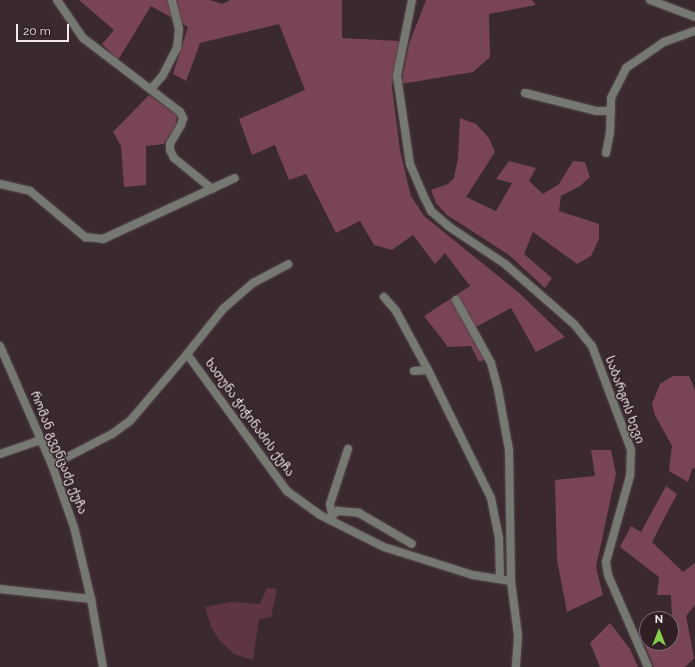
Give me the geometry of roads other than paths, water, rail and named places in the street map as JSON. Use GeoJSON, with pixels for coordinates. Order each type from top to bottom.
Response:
{"type":"FeatureCollection","features":[{"type":"Feature","properties":{"kind":"street"},"geometry":{"type":"LineString","coordinates":[[57,0],[82,38],[173,106],[183,118],[170,144],[174,158],[212,188]]}},
{"type":"Feature","properties":{"kind":"street"},"geometry":{"type":"LineString","coordinates":[[151,90],[163,75],[176,48],[178,28],[172,0]]}},
{"type":"Feature","properties":{"kind":"street","name":"საბარგოს ხევი"},"geometry":{"type":"LineString","coordinates":[[412,0],[397,76],[410,164],[431,211],[448,226],[505,264],[574,324],[592,346],[631,450],[630,476],[606,562],[608,575],[648,667]]}},
{"type":"Feature","properties":{"kind":"street"},"geometry":{"type":"LineString","coordinates":[[650,0],[695,17]]}},
{"type":"Feature","properties":{"kind":"street"},"geometry":{"type":"LineString","coordinates":[[606,153],[611,98],[626,68],[664,42],[695,31]]}},
{"type":"Feature","properties":{"kind":"street"},"geometry":{"type":"LineString","coordinates":[[526,93],[596,111],[611,111]]}},
{"type":"Feature","properties":{"kind":"street"},"geometry":{"type":"LineString","coordinates":[[0,184],[37,195],[89,239],[103,239],[235,178]]}},
{"type":"Feature","properties":{"kind":"street"},"geometry":{"type":"LineString","coordinates":[[52,465],[112,434],[130,421],[223,309],[253,282],[288,264]]}},
{"type":"Feature","properties":{"kind":"street"},"geometry":{"type":"LineString","coordinates":[[384,297],[396,311],[428,370],[491,498],[499,538],[500,579]]}},
{"type":"Feature","properties":{"kind":"street"},"geometry":{"type":"LineString","coordinates":[[456,300],[491,363],[498,389],[509,450],[511,581],[518,636],[516,667]]}},
{"type":"Feature","properties":{"kind":"street","name":"რომან გვენცაძე ქუჩა"},"geometry":{"type":"LineString","coordinates":[[0,346],[52,465],[74,528],[91,599],[103,667]]}},
{"type":"Feature","properties":{"kind":"street","name":"ხათუნა ჭიჭინაძის ქუჩა"},"geometry":{"type":"LineString","coordinates":[[187,354],[287,491],[384,547],[473,575],[511,581]]}},
{"type":"Feature","properties":{"kind":"street"},"geometry":{"type":"LineString","coordinates":[[414,371],[428,370]]}},
{"type":"Feature","properties":{"kind":"street"},"geometry":{"type":"LineString","coordinates":[[0,454],[41,440]]}},
{"type":"Feature","properties":{"kind":"street"},"geometry":{"type":"LineString","coordinates":[[330,517],[330,504],[348,449]]}},
{"type":"Feature","properties":{"kind":"street"},"geometry":{"type":"LineString","coordinates":[[330,517],[338,511],[359,513],[412,544]]}},
{"type":"Feature","properties":{"kind":"street"},"geometry":{"type":"LineString","coordinates":[[0,589],[91,599]]}}]}
